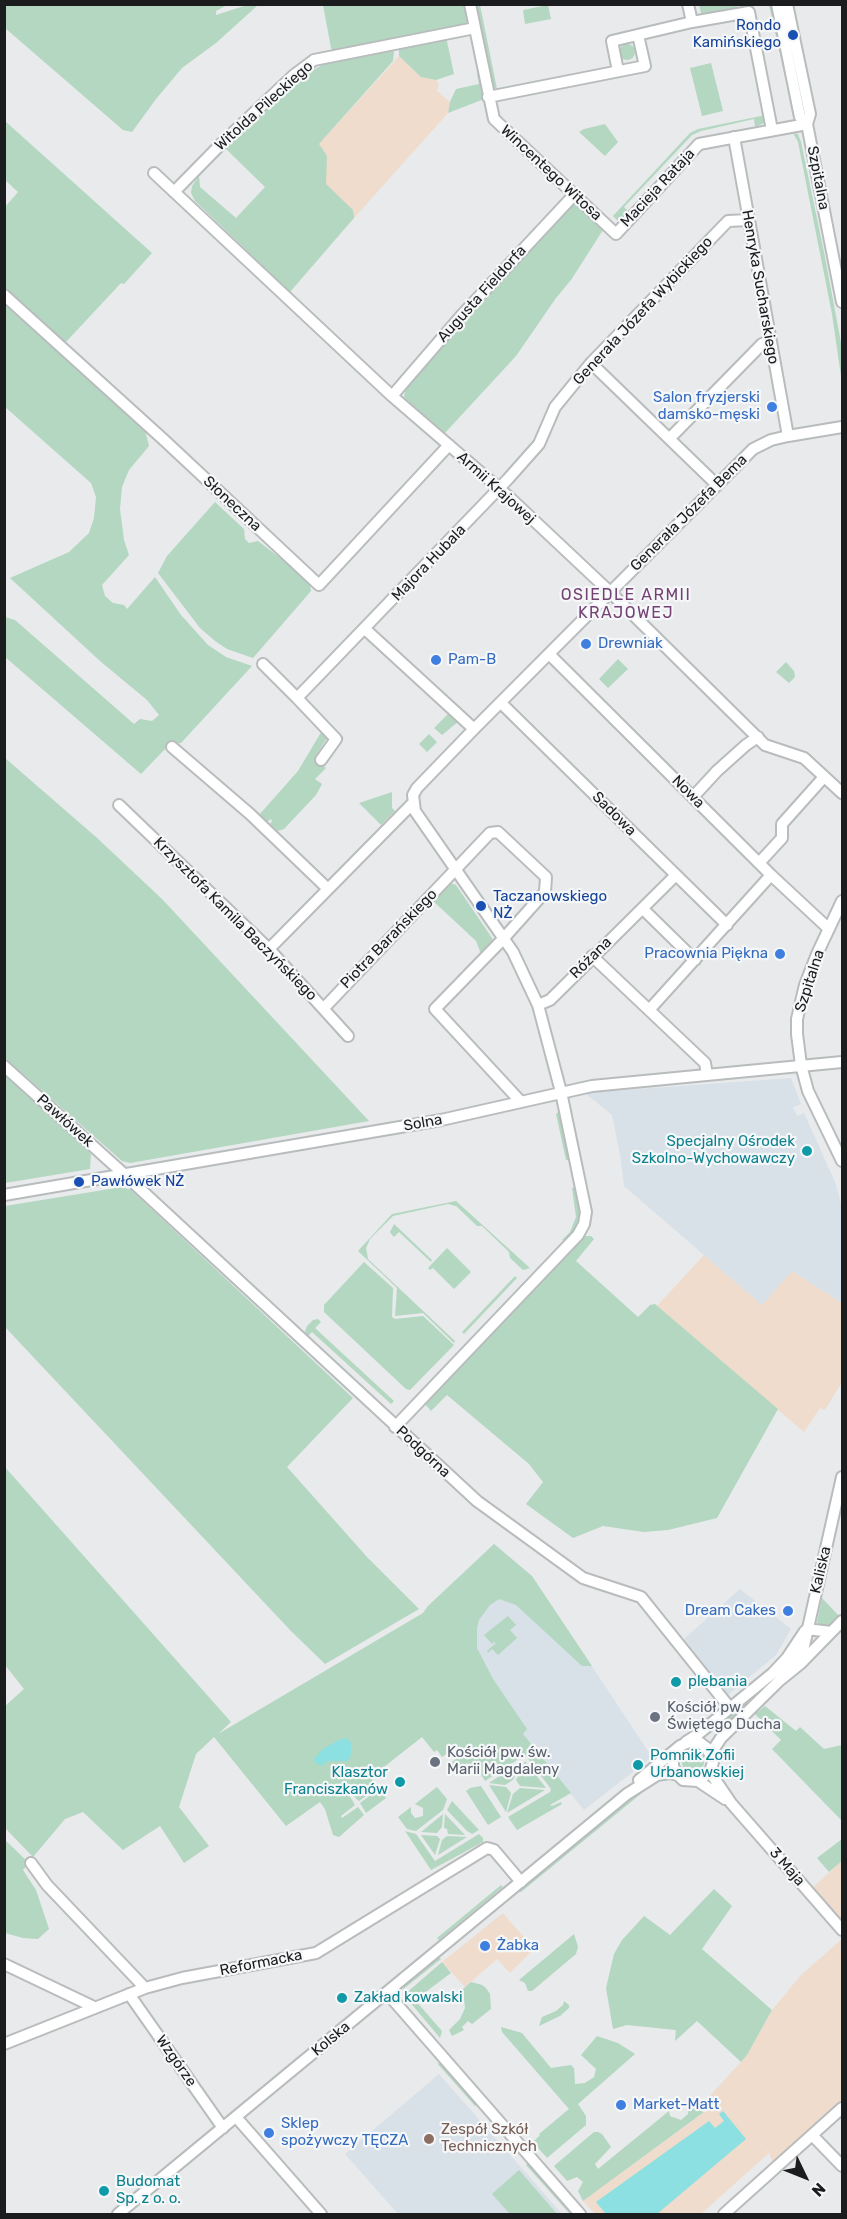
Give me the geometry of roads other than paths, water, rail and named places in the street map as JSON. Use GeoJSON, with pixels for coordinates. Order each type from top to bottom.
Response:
{"type":"FeatureCollection","features":[{"type":"Feature","properties":{"kind":"street","name":"Wincentego Witosa"},"geometry":{"type":"LineString","coordinates":[[470,4],[494,118],[616,234]]}},
{"type":"Feature","properties":{"kind":"street"},"geometry":{"type":"LineString","coordinates":[[688,4],[692,22]]}},
{"type":"Feature","properties":{"kind":"street","name":"Szpitalna"},"geometry":{"type":"LineString","coordinates":[[777,4],[800,117],[807,124]]}},
{"type":"Feature","properties":{"kind":"street","name":"Szpitalna"},"geometry":{"type":"LineString","coordinates":[[787,4],[810,114],[807,124],[843,302]]}},
{"type":"Feature","properties":{"kind":"street"},"geometry":{"type":"LineString","coordinates":[[618,71],[612,41],[692,22],[749,12],[772,130]]}},
{"type":"Feature","properties":{"kind":"street","name":"Witolda Pileckiego"},"geometry":{"type":"LineString","coordinates":[[174,192],[270,98],[304,66],[314,60],[475,28]]}},
{"type":"Feature","properties":{"kind":"street"},"geometry":{"type":"LineString","coordinates":[[488,97],[645,66],[638,35]]}},
{"type":"Feature","properties":{"kind":"street","name":"Macieja Rataja"},"geometry":{"type":"LineString","coordinates":[[616,234],[699,144],[807,124]]}},
{"type":"Feature","properties":{"kind":"street","name":"Henryka Sucharskiego"},"geometry":{"type":"LineString","coordinates":[[734,137],[788,436]]}},
{"type":"Feature","properties":{"kind":"street","name":"Armii Krajowej"},"geometry":{"type":"LineString","coordinates":[[154,173],[392,396],[499,489],[610,592],[765,744],[804,758],[843,794]]}},
{"type":"Feature","properties":{"kind":"street","name":"Augusta Fieldorfa"},"geometry":{"type":"LineString","coordinates":[[392,396],[461,316],[574,195]]}},
{"type":"Feature","properties":{"kind":"street","name":"Generała Józefa Wybickiego"},"geometry":{"type":"LineString","coordinates":[[550,419],[555,407],[591,363],[728,221],[748,220]]}},
{"type":"Feature","properties":{"kind":"street","name":"Słoneczna"},"geometry":{"type":"LineString","coordinates":[[4,295],[319,585],[449,445]]}},
{"type":"Feature","properties":{"kind":"street"},"geometry":{"type":"LineString","coordinates":[[670,438],[762,344],[770,341]]}},
{"type":"Feature","properties":{"kind":"street"},"geometry":{"type":"LineString","coordinates":[[591,363],[716,484]]}},
{"type":"Feature","properties":{"kind":"street","name":"Majora Hubala"},"geometry":{"type":"LineString","coordinates":[[297,698],[499,489],[539,444],[550,419]]}},
{"type":"Feature","properties":{"kind":"street","name":"Generała Józefa Bema"},"geometry":{"type":"LineString","coordinates":[[269,949],[413,803],[417,788],[753,448],[788,436],[843,427]]}},
{"type":"Feature","properties":{"kind":"street"},"geometry":{"type":"LineString","coordinates":[[366,629],[474,729]]}},
{"type":"Feature","properties":{"kind":"street","name":"Nowa"},"geometry":{"type":"LineString","coordinates":[[549,654],[771,875],[829,929]]}},
{"type":"Feature","properties":{"kind":"street"},"geometry":{"type":"LineString","coordinates":[[263,664],[336,739],[321,760]]}},
{"type":"Feature","properties":{"kind":"street","name":"Sadowa"},"geometry":{"type":"LineString","coordinates":[[501,703],[726,925]]}},
{"type":"Feature","properties":{"kind":"street"},"geometry":{"type":"LineString","coordinates":[[693,797],[717,771],[758,737]]}},
{"type":"Feature","properties":{"kind":"street"},"geometry":{"type":"LineString","coordinates":[[172,747],[250,814],[327,888]]}},
{"type":"Feature","properties":{"kind":"street"},"geometry":{"type":"LineString","coordinates":[[759,863],[782,838],[782,824],[824,777]]}},
{"type":"Feature","properties":{"kind":"street"},"geometry":{"type":"LineString","coordinates":[[395,1427],[578,1235],[586,1212],[561,1092],[538,1005],[513,952],[415,811],[413,803]]}},
{"type":"Feature","properties":{"kind":"street","name":"Krzysztofa Kamila Baczyńskiego"},"geometry":{"type":"LineString","coordinates":[[119,805],[269,949],[348,1036]]}},
{"type":"Feature","properties":{"kind":"street","name":"Piotra Barańskiego"},"geometry":{"type":"LineString","coordinates":[[324,1008],[490,833],[498,832],[546,877],[545,892],[503,939]]}},
{"type":"Feature","properties":{"kind":"street","name":"Różana"},"geometry":{"type":"LineString","coordinates":[[538,1005],[550,1000],[676,875]]}},
{"type":"Feature","properties":{"kind":"street"},"geometry":{"type":"LineString","coordinates":[[650,1009],[771,875]]}},
{"type":"Feature","properties":{"kind":"street","name":"Szpitalna"},"geometry":{"type":"LineString","coordinates":[[801,1065],[797,1034],[801,1001],[817,954],[843,901]]}},
{"type":"Feature","properties":{"kind":"street"},"geometry":{"type":"LineString","coordinates":[[643,909],[695,960]]}},
{"type":"Feature","properties":{"kind":"street"},"geometry":{"type":"LineString","coordinates":[[503,939],[435,1009],[521,1102]]}},
{"type":"Feature","properties":{"kind":"street"},"geometry":{"type":"LineString","coordinates":[[592,956],[705,1063],[707,1075]]}},
{"type":"Feature","properties":{"kind":"street","name":"Solna"},"geometry":{"type":"LineString","coordinates":[[4,1195],[441,1120],[592,1086],[843,1062]]}},
{"type":"Feature","properties":{"kind":"street"},"geometry":{"type":"LineString","coordinates":[[801,1065],[813,1105],[843,1161]]}},
{"type":"Feature","properties":{"kind":"street","name":"Pawłówek"},"geometry":{"type":"LineString","coordinates":[[4,1066],[125,1175]]}},
{"type":"Feature","properties":{"kind":"street","name":"Podgórna"},"geometry":{"type":"LineString","coordinates":[[125,1175],[477,1501],[583,1578],[641,1597],[730,1708]]}},
{"type":"Feature","properties":{"kind":"street","name":"Kaliska"},"geometry":{"type":"LineString","coordinates":[[780,1680],[804,1646],[843,1477]]}},
{"type":"Feature","properties":{"kind":"street"},"geometry":{"type":"LineString","coordinates":[[711,1753],[721,1738],[780,1680],[801,1664],[843,1621]]}},
{"type":"Feature","properties":{"kind":"street"},"geometry":{"type":"LineString","coordinates":[[807,1629],[831,1632]]}},
{"type":"Feature","properties":{"kind":"street","name":"Kolska"},"geometry":{"type":"LineString","coordinates":[[627,1794],[646,1773],[697,1735],[781,1665],[807,1629]]}},
{"type":"Feature","properties":{"kind":"street"},"geometry":{"type":"LineString","coordinates":[[699,1742],[711,1753],[713,1762],[710,1772],[698,1781],[690,1782],[678,1775],[673,1767],[673,1758],[680,1747],[699,1742]]}},
{"type":"Feature","properties":{"kind":"street","name":"3 Maja"},"geometry":{"type":"LineString","coordinates":[[710,1772],[731,1803],[843,1930]]}},
{"type":"Feature","properties":{"kind":"street","name":"Kolska"},"geometry":{"type":"LineString","coordinates":[[118,2214],[627,1794],[657,1775],[669,1773],[678,1775]]}},
{"type":"Feature","properties":{"kind":"street","name":"3 Maja"},"geometry":{"type":"LineString","coordinates":[[698,1781],[731,1803]]}},
{"type":"Feature","properties":{"kind":"street","name":"Reformacka"},"geometry":{"type":"LineString","coordinates":[[4,2044],[145,1988],[182,1978],[316,1953],[488,1848],[494,1850],[521,1882]]}},
{"type":"Feature","properties":{"kind":"street"},"geometry":{"type":"LineString","coordinates":[[31,1863],[47,1885],[145,1988]]}},
{"type":"Feature","properties":{"kind":"street"},"geometry":{"type":"LineString","coordinates":[[4,1964],[94,2007]]}},
{"type":"Feature","properties":{"kind":"street"},"geometry":{"type":"LineString","coordinates":[[387,1993],[580,2214]]}},
{"type":"Feature","properties":{"kind":"street","name":"Wzgórze"},"geometry":{"type":"LineString","coordinates":[[129,1994],[223,2128]]}},
{"type":"Feature","properties":{"kind":"street"},"geometry":{"type":"LineString","coordinates":[[724,2214],[843,2108]]}},
{"type":"Feature","properties":{"kind":"street"},"geometry":{"type":"LineString","coordinates":[[236,2118],[321,2214]]}},
{"type":"Feature","properties":{"kind":"street"},"geometry":{"type":"LineString","coordinates":[[812,2134],[843,2166]]}},
{"type":"Feature","properties":{"kind":"water"},"geometry":{"type":"Polygon","coordinates":[[[347,1738],[351,1743],[351,1754],[348,1761],[328,1761],[320,1766],[313,1760],[323,1749],[347,1738]]]}},
{"type":"Feature","properties":{"kind":"water"},"geometry":{"type":"Polygon","coordinates":[[[723,2111],[746,2139],[657,2214],[606,2214],[596,2202],[709,2121],[715,2128],[724,2121],[719,2114],[723,2111]]]}},
{"type":"Feature","properties":{"kind":"place","name":"Rondo Kamińskiego"},"geometry":{"type":"Point","coordinates":[793,35]}},
{"type":"Feature","properties":{"kind":"place","name":"Salon fryzjerski damsko-męski"},"geometry":{"type":"Point","coordinates":[772,407]}},
{"type":"Feature","properties":{"kind":"place","name":"Drewniak"},"geometry":{"type":"Point","coordinates":[586,644]}},
{"type":"Feature","properties":{"kind":"place","name":"Pam-B"},"geometry":{"type":"Point","coordinates":[436,660]}},
{"type":"Feature","properties":{"kind":"place","name":"Taczanowskiego NŻ"},"geometry":{"type":"Point","coordinates":[481,906]}},
{"type":"Feature","properties":{"kind":"place","name":"Pracownia Piękna"},"geometry":{"type":"Point","coordinates":[780,954]}},
{"type":"Feature","properties":{"kind":"place","name":"Specjalny Ośrodek Szkolno-Wychowawczy"},"geometry":{"type":"Point","coordinates":[807,1151]}},
{"type":"Feature","properties":{"kind":"place","name":"Pawłówek NŻ"},"geometry":{"type":"Point","coordinates":[79,1182]}},
{"type":"Feature","properties":{"kind":"place","name":"Dream Cakes"},"geometry":{"type":"Point","coordinates":[788,1611]}},
{"type":"Feature","properties":{"kind":"place","name":"plebania"},"geometry":{"type":"Point","coordinates":[676,1682]}},
{"type":"Feature","properties":{"kind":"place","name":"Kościół pw. Świętego Ducha"},"geometry":{"type":"Point","coordinates":[655,1717]}},
{"type":"Feature","properties":{"kind":"place","name":"Kościół pw. św. Marii Magdaleny"},"geometry":{"type":"Point","coordinates":[435,1762]}},
{"type":"Feature","properties":{"kind":"place","name":"Pomnik Zofii Urbanowskiej"},"geometry":{"type":"Point","coordinates":[638,1765]}},
{"type":"Feature","properties":{"kind":"place","name":"Klasztor Franciszkanów"},"geometry":{"type":"Point","coordinates":[400,1782]}},
{"type":"Feature","properties":{"kind":"place","name":"Żabka"},"geometry":{"type":"Point","coordinates":[485,1946]}},
{"type":"Feature","properties":{"kind":"place","name":"Zakład kowalski"},"geometry":{"type":"Point","coordinates":[342,1998]}},
{"type":"Feature","properties":{"kind":"place","name":"Market-Matt"},"geometry":{"type":"Point","coordinates":[621,2105]}},
{"type":"Feature","properties":{"kind":"place","name":"Sklep spożywczy TĘCZA"},"geometry":{"type":"Point","coordinates":[269,2133]}},
{"type":"Feature","properties":{"kind":"place","name":"Zespół Szkół Technicznych"},"geometry":{"type":"Point","coordinates":[429,2139]}},
{"type":"Feature","properties":{"kind":"place","name":"Budomat Sp. z o. o."},"geometry":{"type":"Point","coordinates":[104,2191]}},
{"type":"Feature","properties":{"kind":"district","name":"OSIEDLE ARMII KRAJOWEJ"},"geometry":{"type":"Point","coordinates":[626,604]}}]}
